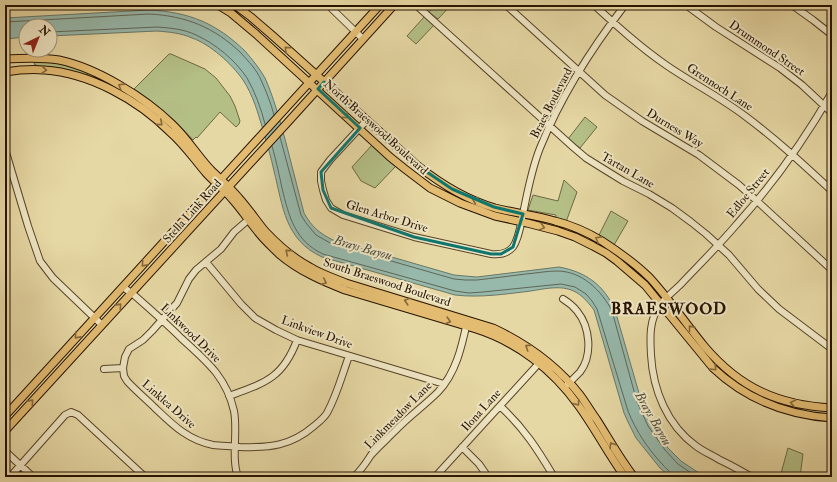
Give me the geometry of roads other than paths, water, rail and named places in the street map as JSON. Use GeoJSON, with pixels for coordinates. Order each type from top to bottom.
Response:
{"type":"FeatureCollection","features":[{"type":"Feature","properties":{"kind":"main road","name":"North Braeswood Boulevard"},"geometry":{"type":"LineString","coordinates":[[218,5],[231,13],[256,34],[318,89],[390,157],[430,188],[460,203],[495,216],[558,231],[575,237],[593,246],[609,251],[634,264],[667,298],[720,363],[756,394],[777,407],[806,415],[832,418]]}},
{"type":"Feature","properties":{"kind":"main road","name":"North Braeswood Boulevard"},"geometry":{"type":"LineString","coordinates":[[235,5],[251,16],[433,178],[479,202],[523,214],[554,220],[600,240],[661,303],[713,368],[736,387],[756,394],[812,407],[832,408]]}},
{"type":"Feature","properties":{"kind":"main road","name":"Stella Link Road"},"geometry":{"type":"LineString","coordinates":[[5,416],[380,5]]}},
{"type":"Feature","properties":{"kind":"main road","name":"Stella Link Road"},"geometry":{"type":"LineString","coordinates":[[5,431],[394,5]]}},
{"type":"Feature","properties":{"kind":"main road"},"geometry":{"type":"LineString","coordinates":[[256,34],[263,27]]}},
{"type":"Feature","properties":{"kind":"main road"},"geometry":{"type":"LineString","coordinates":[[30,58],[30,69]]}},
{"type":"Feature","properties":{"kind":"main road","name":"South Braeswood Boulevard"},"geometry":{"type":"LineString","coordinates":[[5,59],[30,58],[60,60],[75,64],[111,80],[124,88],[150,110],[169,131],[193,151],[227,189],[243,202],[266,231],[293,256],[309,267],[346,283],[467,323],[495,335],[542,361],[567,385],[580,395],[625,466],[634,477]]}},
{"type":"Feature","properties":{"kind":"main road","name":"South Braeswood Boulevard"},"geometry":{"type":"LineString","coordinates":[[5,72],[30,69],[68,73],[91,81],[115,92],[138,106],[150,110]]}},
{"type":"Feature","properties":{"kind":"main road"},"geometry":{"type":"LineString","coordinates":[[91,81],[95,72]]}},
{"type":"Feature","properties":{"kind":"main road","name":"South Braeswood Boulevard"},"geometry":{"type":"LineString","coordinates":[[227,189],[258,233],[280,254],[301,270],[345,290],[467,323]]}},
{"type":"Feature","properties":{"kind":"main road"},"geometry":{"type":"LineString","coordinates":[[451,199],[452,189]]}},
{"type":"Feature","properties":{"kind":"main road"},"geometry":{"type":"LineString","coordinates":[[153,253],[161,260]]}},
{"type":"Feature","properties":{"kind":"main road"},"geometry":{"type":"LineString","coordinates":[[51,381],[65,359],[62,353]]}},
{"type":"Feature","properties":{"kind":"main road","name":"South Braeswood Boulevard"},"geometry":{"type":"LineString","coordinates":[[567,385],[578,405],[625,477]]}},
{"type":"Feature","properties":{"kind":"street"},"geometry":{"type":"LineString","coordinates":[[328,5],[363,39]]}},
{"type":"Feature","properties":{"kind":"street","name":"Tartan Lane"},"geometry":{"type":"LineString","coordinates":[[416,5],[586,158],[623,181],[672,208],[691,222],[737,263],[758,289],[779,309],[831,345]]}},
{"type":"Feature","properties":{"kind":"street","name":"Durness Way"},"geometry":{"type":"LineString","coordinates":[[506,5],[605,95],[642,122],[699,155],[739,185],[832,270]]}},
{"type":"Feature","properties":{"kind":"street","name":"Grennoch Lane"},"geometry":{"type":"LineString","coordinates":[[594,5],[648,52],[727,104],[776,140],[832,191]]}},
{"type":"Feature","properties":{"kind":"street","name":"Braes Boulevard"},"geometry":{"type":"LineString","coordinates":[[521,222],[531,174],[540,148],[566,93],[594,47],[625,5]]}},
{"type":"Feature","properties":{"kind":"street","name":"Drummond Street"},"geometry":{"type":"LineString","coordinates":[[686,5],[716,27],[780,68],[832,113]]}},
{"type":"Feature","properties":{"kind":"street"},"geometry":{"type":"LineString","coordinates":[[792,5],[832,35]]}},
{"type":"Feature","properties":{"kind":"street","name":"Edloe Street"},"geometry":{"type":"LineString","coordinates":[[667,298],[718,245],[757,201],[792,155],[832,92]]}},
{"type":"Feature","properties":{"kind":"street","name":"Glen Arbor Drive"},"geometry":{"type":"LineString","coordinates":[[367,120],[330,160],[321,172],[321,181],[326,200],[334,210],[343,215],[414,237],[497,255],[506,252],[513,247],[518,236],[521,222]]}},
{"type":"Feature","properties":{"kind":"street"},"geometry":{"type":"LineString","coordinates":[[5,149],[28,226],[40,260],[53,278],[102,324]]}},
{"type":"Feature","properties":{"kind":"street"},"geometry":{"type":"LineString","coordinates":[[104,369],[123,368],[125,357],[129,349],[148,336],[177,303],[189,279],[196,270],[221,249],[234,232],[248,220]]}},
{"type":"Feature","properties":{"kind":"street","name":"Linkview Drive"},"geometry":{"type":"LineString","coordinates":[[206,262],[250,313],[262,323],[297,340],[444,384]]}},
{"type":"Feature","properties":{"kind":"street","name":"Linkwood Drive"},"geometry":{"type":"LineString","coordinates":[[123,287],[132,293],[209,363],[222,381],[229,396],[235,417],[235,466],[238,477]]}},
{"type":"Feature","properties":{"kind":"street"},"geometry":{"type":"LineString","coordinates":[[667,298],[661,303],[655,312],[651,328],[650,354],[655,385],[666,410],[678,429],[696,446],[704,452],[752,477]]}},
{"type":"Feature","properties":{"kind":"street"},"geometry":{"type":"LineString","coordinates":[[563,299],[574,307],[581,317],[585,325],[588,341],[586,362],[580,372],[567,385]]}},
{"type":"Feature","properties":{"kind":"street","name":"Linkmeadow Lane"},"geometry":{"type":"LineString","coordinates":[[354,477],[383,442],[444,384],[456,362],[467,323]]}},
{"type":"Feature","properties":{"kind":"street"},"geometry":{"type":"LineString","coordinates":[[229,396],[260,384],[275,375],[286,363],[297,340]]}},
{"type":"Feature","properties":{"kind":"street","name":"Linklea Drive"},"geometry":{"type":"LineString","coordinates":[[123,368],[124,376],[130,385],[183,433],[190,437],[218,446],[264,447],[285,443],[305,434],[320,422],[331,404],[349,356]]}},
{"type":"Feature","properties":{"kind":"street","name":"Ilona Lane"},"geometry":{"type":"LineString","coordinates":[[435,477],[542,361]]}},
{"type":"Feature","properties":{"kind":"street"},"geometry":{"type":"LineString","coordinates":[[500,406],[513,418],[528,436],[554,477]]}},
{"type":"Feature","properties":{"kind":"street"},"geometry":{"type":"LineString","coordinates":[[10,477],[65,415],[71,412],[78,415],[145,477]]}},
{"type":"Feature","properties":{"kind":"street"},"geometry":{"type":"LineString","coordinates":[[462,448],[479,464],[488,477]]}},
{"type":"Feature","properties":{"kind":"street"},"geometry":{"type":"LineString","coordinates":[[5,451],[33,477]]}},
{"type":"Feature","properties":{"kind":"water"},"geometry":{"type":"Polygon","coordinates":[[[149,10],[189,16],[212,26],[223,33],[245,51],[265,78],[274,101],[285,139],[304,213],[316,229],[333,240],[454,275],[477,277],[559,267],[578,272],[586,276],[600,287],[611,301],[615,310],[641,400],[652,425],[668,448],[681,461],[705,477],[670,477],[660,468],[636,438],[624,413],[594,310],[586,300],[576,292],[564,288],[555,288],[493,295],[455,295],[322,257],[310,250],[293,232],[283,210],[272,161],[250,92],[243,80],[233,68],[220,55],[206,45],[184,35],[157,31],[58,36],[58,18],[18,18],[18,38],[5,39],[5,18],[149,10]]]}},
{"type":"Feature","properties":{"kind":"district","name":"BRAESWOOD"},"geometry":{"type":"Point","coordinates":[669,308]}},
{"type":"Feature","properties":{"kind":"water label","name":"Brays Bayou"},"geometry":{"type":"Point","coordinates":[363,247]}},
{"type":"Feature","properties":{"kind":"water label","name":"Brays Bayou"},"geometry":{"type":"Point","coordinates":[654,418]}}]}
